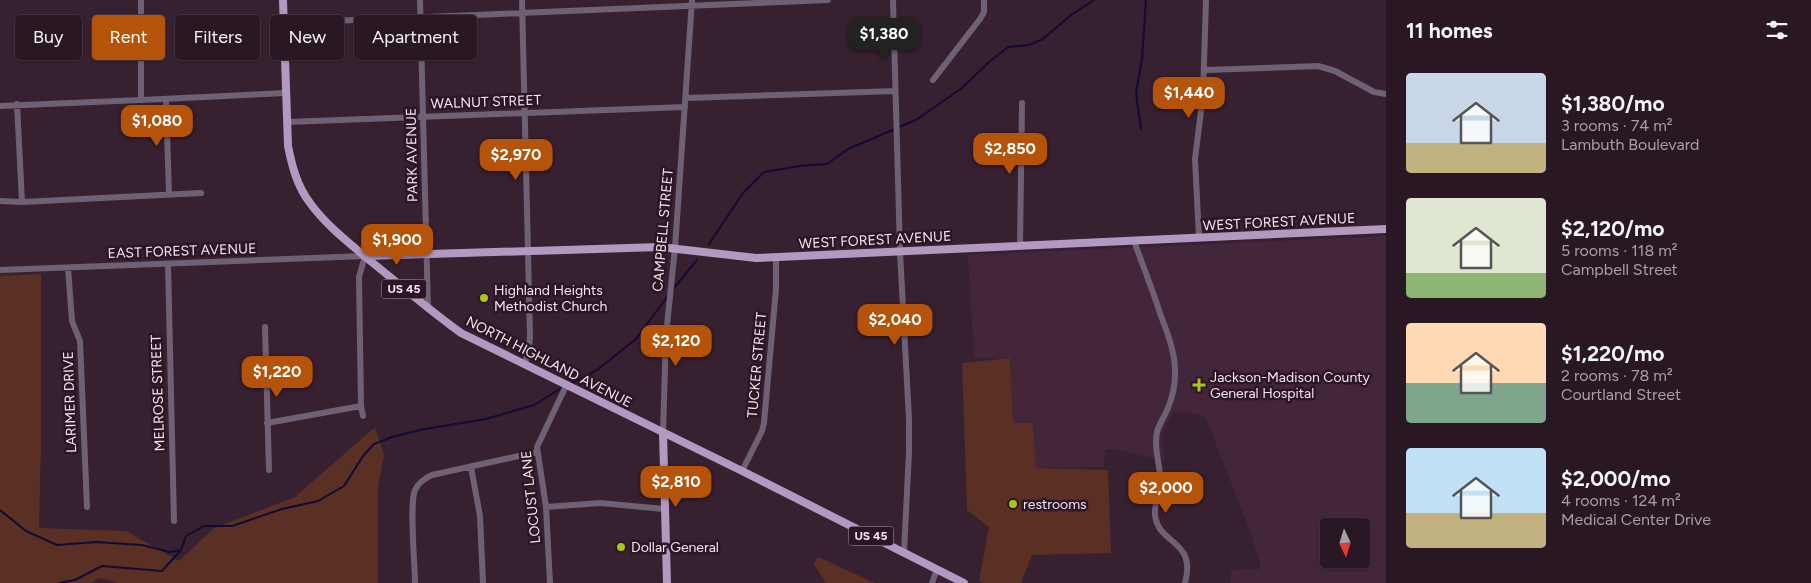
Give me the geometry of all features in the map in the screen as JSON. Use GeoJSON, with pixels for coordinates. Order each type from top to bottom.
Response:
{"type":"FeatureCollection","features":[{"type":"Feature","properties":{"kind":"main road","name":"NORTH HIGHLAND AVENUE"},"geometry":{"type":"LineString","coordinates":[[283,0],[284,15]]}},
{"type":"Feature","properties":{"kind":"main road","name":"NORTH HIGHLAND AVENUE"},"geometry":{"type":"LineString","coordinates":[[285,60],[288,146],[294,173],[309,202],[336,233],[428,309],[461,334],[742,471],[964,583]]}},
{"type":"Feature","properties":{"kind":"main road","name":"WEST FOREST AVENUE"},"geometry":{"type":"LineString","coordinates":[[365,256],[674,248],[739,257],[776,257],[1386,229]]}},
{"type":"Feature","properties":{"kind":"main road","name":"CAMPBELL STREET"},"geometry":{"type":"LineString","coordinates":[[663,433],[667,583]]}},
{"type":"Feature","properties":{"kind":"street"},"geometry":{"type":"LineString","coordinates":[[141,0],[142,100]]}},
{"type":"Feature","properties":{"kind":"street","name":"PARK AVENUE"},"geometry":{"type":"LineString","coordinates":[[420,0],[420,15]]}},
{"type":"Feature","properties":{"kind":"street"},"geometry":{"type":"LineString","coordinates":[[522,0],[530,336],[529,351],[524,365]]}},
{"type":"Feature","properties":{"kind":"street"},"geometry":{"type":"LineString","coordinates":[[477,16],[692,3],[828,0]]}},
{"type":"Feature","properties":{"kind":"street"},"geometry":{"type":"LineString","coordinates":[[893,0],[900,252],[909,428],[904,552]]}},
{"type":"Feature","properties":{"kind":"street"},"geometry":{"type":"LineString","coordinates":[[933,80],[980,19],[984,12],[984,0]]}},
{"type":"Feature","properties":{"kind":"street"},"geometry":{"type":"LineString","coordinates":[[1199,238],[1195,152],[1205,70],[1206,0]]}},
{"type":"Feature","properties":{"kind":"street","name":"CAMPBELL STREET"},"geometry":{"type":"LineString","coordinates":[[663,433],[666,343],[692,3]]}},
{"type":"Feature","properties":{"kind":"street","name":"PARK AVENUE"},"geometry":{"type":"LineString","coordinates":[[422,60],[428,309]]}},
{"type":"Feature","properties":{"kind":"street"},"geometry":{"type":"LineString","coordinates":[[1205,70],[1318,66],[1335,71],[1374,92],[1386,94]]}},
{"type":"Feature","properties":{"kind":"street"},"geometry":{"type":"LineString","coordinates":[[686,98],[895,91]]}},
{"type":"Feature","properties":{"kind":"street"},"geometry":{"type":"LineString","coordinates":[[0,106],[286,92]]}},
{"type":"Feature","properties":{"kind":"street"},"geometry":{"type":"LineString","coordinates":[[166,99],[169,194]]}},
{"type":"Feature","properties":{"kind":"street"},"geometry":{"type":"LineString","coordinates":[[1020,246],[1022,103]]}},
{"type":"Feature","properties":{"kind":"street"},"geometry":{"type":"LineString","coordinates":[[17,104],[22,202]]}},
{"type":"Feature","properties":{"kind":"street","name":"WALNUT STREET"},"geometry":{"type":"LineString","coordinates":[[287,122],[685,107]]}},
{"type":"Feature","properties":{"kind":"street"},"geometry":{"type":"LineString","coordinates":[[0,201],[22,202],[201,194]]}},
{"type":"Feature","properties":{"kind":"street"},"geometry":{"type":"LineString","coordinates":[[1134,240],[1168,335],[1174,359],[1173,392],[1168,409],[1158,429],[1156,440],[1160,480],[1155,517],[1157,524],[1186,555],[1188,566],[1185,583]]}},
{"type":"Feature","properties":{"kind":"street"},"geometry":{"type":"LineString","coordinates":[[363,416],[361,406],[359,277],[365,256]]}},
{"type":"Feature","properties":{"kind":"street","name":"EAST FOREST AVENUE"},"geometry":{"type":"LineString","coordinates":[[0,270],[365,256]]}},
{"type":"Feature","properties":{"kind":"street","name":"TUCKER STREET"},"geometry":{"type":"LineString","coordinates":[[742,471],[762,431],[764,422],[776,289],[776,257]]}},
{"type":"Feature","properties":{"kind":"street","name":"MELROSE STREET"},"geometry":{"type":"LineString","coordinates":[[168,264],[174,521]]}},
{"type":"Feature","properties":{"kind":"street","name":"LARIMER DRIVE"},"geometry":{"type":"LineString","coordinates":[[68,268],[72,321],[80,340],[87,507]]}},
{"type":"Feature","properties":{"kind":"street"},"geometry":{"type":"LineString","coordinates":[[265,327],[269,470]]}},
{"type":"Feature","properties":{"kind":"street","name":"LOCUST LANE"},"geometry":{"type":"LineString","coordinates":[[550,583],[546,506],[537,452],[539,439],[569,387]]}},
{"type":"Feature","properties":{"kind":"street"},"geometry":{"type":"LineString","coordinates":[[267,423],[361,406]]}},
{"type":"Feature","properties":{"kind":"street"},"geometry":{"type":"LineString","coordinates":[[415,583],[412,500],[418,484],[432,475],[537,452]]}},
{"type":"Feature","properties":{"kind":"street"},"geometry":{"type":"LineString","coordinates":[[471,467],[480,516],[483,583]]}},
{"type":"Feature","properties":{"kind":"street"},"geometry":{"type":"LineString","coordinates":[[546,506],[600,504],[664,509]]}},
{"type":"Feature","properties":{"kind":"street"},"geometry":{"type":"LineString","coordinates":[[932,583],[937,569]]}},
{"type":"Feature","properties":{"kind":"shaded area","name":"Jackson-Madison County General Hospital"},"geometry":{"type":"Polygon","coordinates":[[[1386,236],[1386,583],[1231,583],[1231,570],[1260,569],[1260,564],[1250,531],[1205,416],[1178,411],[1172,413],[1163,432],[1165,461],[1114,449],[1105,449],[1104,467],[1036,468],[1033,424],[1013,424],[1010,358],[974,358],[968,255],[1386,236]]]}},
{"type":"Feature","properties":{"kind":"shaded area"},"geometry":{"type":"Polygon","coordinates":[[[41,274],[39,528],[126,531],[179,561],[214,528],[295,497],[375,427],[384,455],[378,487],[378,583],[118,583],[100,578],[90,583],[0,583],[0,276],[41,274]]]}},
{"type":"Feature","properties":{"kind":"shaded area"},"geometry":{"type":"Polygon","coordinates":[[[1010,358],[1013,423],[1033,423],[1036,468],[1108,470],[1111,553],[1032,555],[1021,583],[983,583],[979,581],[989,527],[967,510],[962,363],[1010,358]]]}},
{"type":"Feature","properties":{"kind":"shaded area"},"geometry":{"type":"Polygon","coordinates":[[[818,557],[875,583],[826,583],[814,564],[818,557]]]}},
{"type":"Feature","properties":{"kind":"waterway"},"geometry":{"type":"LineString","coordinates":[[899,127],[916,120],[962,88],[1008,47],[1029,45],[1043,39],[1071,15],[1094,0]]}},
{"type":"Feature","properties":{"kind":"waterway"},"geometry":{"type":"LineString","coordinates":[[1141,129],[1136,93],[1142,59],[1146,0]]}},
{"type":"Feature","properties":{"kind":"waterway"},"geometry":{"type":"LineString","coordinates":[[709,244],[743,193],[764,172],[827,164],[848,149],[895,129]]}},
{"type":"Feature","properties":{"kind":"waterway"},"geometry":{"type":"LineString","coordinates":[[673,289],[697,260]]}},
{"type":"Feature","properties":{"kind":"waterway"},"geometry":{"type":"LineString","coordinates":[[572,383],[597,370],[636,339],[667,297]]}},
{"type":"Feature","properties":{"kind":"waterway"},"geometry":{"type":"LineString","coordinates":[[0,510],[26,531],[57,545],[96,542],[142,545],[170,552],[181,550],[186,536],[204,526],[232,526],[282,509],[318,501],[344,486],[363,456],[374,444],[395,436],[486,419],[534,405],[560,389]]}},
{"type":"Feature","properties":{"kind":"waterway"},"geometry":{"type":"LineString","coordinates":[[59,583],[75,580],[102,566],[162,571],[181,550]]}},
{"type":"Feature","properties":{"kind":"place","name":"Highland Heights Methodist Church"},"geometry":{"type":"Point","coordinates":[484,298]}},
{"type":"Feature","properties":{"kind":"place","name":"Jackson-Madison County General Hospital"},"geometry":{"type":"Point","coordinates":[1199,385]}},
{"type":"Feature","properties":{"kind":"place","name":"restrooms"},"geometry":{"type":"Point","coordinates":[1013,504]}},
{"type":"Feature","properties":{"kind":"place","name":"Dollar General"},"geometry":{"type":"Point","coordinates":[621,547]}}]}
